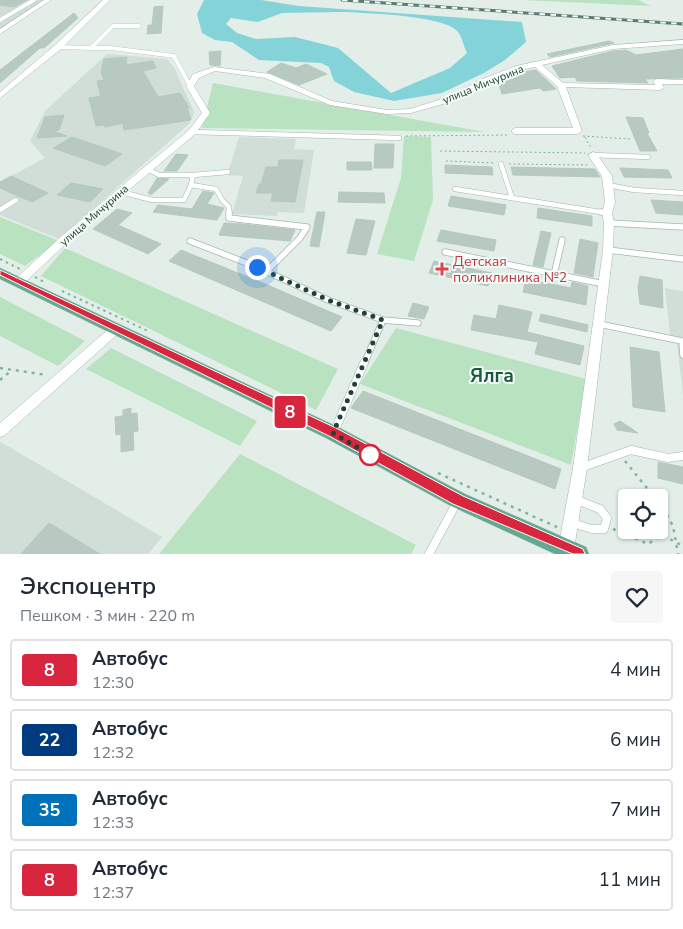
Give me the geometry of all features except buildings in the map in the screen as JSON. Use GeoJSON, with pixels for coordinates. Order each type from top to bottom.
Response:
{"type":"FeatureCollection","features":[{"type":"Feature","properties":{"kind":"main road"},"geometry":{"type":"LineString","coordinates":[[0,273],[23,278],[116,329],[333,433],[458,500],[571,540]]}},
{"type":"Feature","properties":{"kind":"street"},"geometry":{"type":"LineString","coordinates":[[0,32],[48,0]]}},
{"type":"Feature","properties":{"kind":"street"},"geometry":{"type":"LineString","coordinates":[[0,96],[58,47],[107,0]]}},
{"type":"Feature","properties":{"kind":"street","name":"улица Мичурина"},"geometry":{"type":"LineString","coordinates":[[23,278],[120,192],[192,132],[206,113],[190,86],[196,76],[214,69],[267,76],[330,103],[387,112],[403,112],[454,98],[483,82],[536,64],[613,47],[683,42]]}},
{"type":"Feature","properties":{"kind":"street"},"geometry":{"type":"LineString","coordinates":[[515,131],[581,134],[561,85],[536,64]]}},
{"type":"Feature","properties":{"kind":"street"},"geometry":{"type":"LineString","coordinates":[[561,85],[660,88],[657,81],[683,82]]}},
{"type":"Feature","properties":{"kind":"street"},"geometry":{"type":"LineString","coordinates":[[571,540],[608,250],[610,202],[607,176],[593,155]]}},
{"type":"Feature","properties":{"kind":"street"},"geometry":{"type":"LineString","coordinates":[[0,431],[116,329]]}},
{"type":"Feature","properties":{"kind":"lane"},"geometry":{"type":"LineString","coordinates":[[0,20],[34,0]]}},
{"type":"Feature","properties":{"kind":"lane"},"geometry":{"type":"LineString","coordinates":[[91,48],[113,26],[140,26]]}},
{"type":"Feature","properties":{"kind":"lane"},"geometry":{"type":"LineString","coordinates":[[58,47],[119,49],[174,56],[190,86]]}},
{"type":"Feature","properties":{"kind":"lane"},"geometry":{"type":"LineString","coordinates":[[192,132],[400,138]]}},
{"type":"Feature","properties":{"kind":"lane"},"geometry":{"type":"LineString","coordinates":[[593,155],[648,157]]}},
{"type":"Feature","properties":{"kind":"lane"},"geometry":{"type":"LineString","coordinates":[[501,164],[512,198]]}},
{"type":"Feature","properties":{"kind":"lane"},"geometry":{"type":"LineString","coordinates":[[147,169],[159,174],[194,175],[228,172]]}},
{"type":"Feature","properties":{"kind":"lane"},"geometry":{"type":"LineString","coordinates":[[120,192],[152,200],[184,200],[194,175]]}},
{"type":"Feature","properties":{"kind":"lane"},"geometry":{"type":"LineString","coordinates":[[191,185],[216,189],[222,200],[229,207],[229,218],[307,227],[300,238],[267,272]]}},
{"type":"Feature","properties":{"kind":"lane"},"geometry":{"type":"LineString","coordinates":[[608,185],[634,190],[683,193]]}},
{"type":"Feature","properties":{"kind":"lane"},"geometry":{"type":"LineString","coordinates":[[455,189],[512,198],[608,218],[683,227]]}},
{"type":"Feature","properties":{"kind":"lane"},"geometry":{"type":"LineString","coordinates":[[0,210],[16,200]]}},
{"type":"Feature","properties":{"kind":"lane"},"geometry":{"type":"LineString","coordinates":[[554,274],[562,240]]}},
{"type":"Feature","properties":{"kind":"lane"},"geometry":{"type":"LineString","coordinates":[[190,241],[267,272],[328,300],[383,320],[418,323]]}},
{"type":"Feature","properties":{"kind":"lane"},"geometry":{"type":"LineString","coordinates":[[608,250],[683,259]]}},
{"type":"Feature","properties":{"kind":"lane"},"geometry":{"type":"LineString","coordinates":[[444,252],[604,284]]}},
{"type":"Feature","properties":{"kind":"lane"},"geometry":{"type":"LineString","coordinates":[[333,433],[383,320]]}},
{"type":"Feature","properties":{"kind":"lane"},"geometry":{"type":"LineString","coordinates":[[599,324],[682,341],[683,355]]}},
{"type":"Feature","properties":{"kind":"lane"},"geometry":{"type":"LineString","coordinates":[[580,468],[631,450],[668,458],[683,456]]}},
{"type":"Feature","properties":{"kind":"lane"},"geometry":{"type":"LineString","coordinates":[[571,540],[592,529],[604,528],[607,518],[600,509],[576,499]]}},
{"type":"Feature","properties":{"kind":"lane"},"geometry":{"type":"LineString","coordinates":[[429,554],[458,500]]}},
{"type":"Feature","properties":{"kind":"path"},"geometry":{"type":"LineString","coordinates":[[581,134],[630,139]]}},
{"type":"Feature","properties":{"kind":"path"},"geometry":{"type":"LineString","coordinates":[[440,151],[593,153],[587,138],[581,134]]}},
{"type":"Feature","properties":{"kind":"path"},"geometry":{"type":"LineString","coordinates":[[446,161],[600,166]]}},
{"type":"Feature","properties":{"kind":"path"},"geometry":{"type":"LineString","coordinates":[[0,259],[23,278]]}},
{"type":"Feature","properties":{"kind":"path"},"geometry":{"type":"LineString","coordinates":[[0,368],[62,376]]}},
{"type":"Feature","properties":{"kind":"path"},"geometry":{"type":"LineString","coordinates":[[0,380],[12,370]]}},
{"type":"Feature","properties":{"kind":"path"},"geometry":{"type":"LineString","coordinates":[[631,450],[625,461],[648,489]]}},
{"type":"Feature","properties":{"kind":"path"},"geometry":{"type":"LineString","coordinates":[[431,470],[571,540]]}},
{"type":"Feature","properties":{"kind":"path"},"geometry":{"type":"LineString","coordinates":[[668,512],[678,544],[678,554]]}},
{"type":"Feature","properties":{"kind":"path"},"geometry":{"type":"LineString","coordinates":[[605,525],[648,544],[662,535],[683,546]]}},
{"type":"Feature","properties":{"kind":"shaded area"},"geometry":{"type":"Polygon","coordinates":[[[0,0],[46,0],[0,29],[0,0]]]}},
{"type":"Feature","properties":{"kind":"shaded area"},"geometry":{"type":"Polygon","coordinates":[[[107,54],[167,59],[175,69],[194,112],[190,123],[59,239],[0,215],[0,182],[45,158],[30,141],[45,111],[107,54]]]}},
{"type":"Feature","properties":{"kind":"shaded area"},"geometry":{"type":"Polygon","coordinates":[[[239,137],[296,139],[294,149],[314,150],[304,213],[278,212],[277,216],[232,214],[243,176],[227,175],[239,137]]]}},
{"type":"Feature","properties":{"kind":"shaded area"},"geometry":{"type":"Polygon","coordinates":[[[665,288],[683,291],[683,395],[677,343],[671,342],[665,288]]]}},
{"type":"Feature","properties":{"kind":"shaded area"},"geometry":{"type":"Polygon","coordinates":[[[0,443],[162,537],[148,554],[0,554],[0,443]]]}},
{"type":"Feature","properties":{"kind":"green space"},"geometry":{"type":"Polygon","coordinates":[[[522,0],[638,0],[651,6],[522,0]]]}},
{"type":"Feature","properties":{"kind":"green space"},"geometry":{"type":"Polygon","coordinates":[[[213,83],[485,132],[202,128],[213,83]]]}},
{"type":"Feature","properties":{"kind":"green space"},"geometry":{"type":"Polygon","coordinates":[[[404,136],[431,137],[433,200],[414,261],[377,254],[401,178],[404,136]]]}},
{"type":"Feature","properties":{"kind":"green space"},"geometry":{"type":"Polygon","coordinates":[[[0,217],[59,241],[25,266],[0,254],[0,217]]]}},
{"type":"Feature","properties":{"kind":"green space"},"geometry":{"type":"Polygon","coordinates":[[[65,248],[338,369],[316,410],[41,276],[65,248]]]}},
{"type":"Feature","properties":{"kind":"green space"},"geometry":{"type":"Polygon","coordinates":[[[0,297],[85,341],[58,366],[0,336],[0,297]]]}},
{"type":"Feature","properties":{"kind":"green space"},"geometry":{"type":"Polygon","coordinates":[[[396,328],[586,379],[571,465],[360,384],[396,328]]]}},
{"type":"Feature","properties":{"kind":"green space"},"geometry":{"type":"Polygon","coordinates":[[[111,348],[257,421],[240,446],[86,369],[111,348]]]}},
{"type":"Feature","properties":{"kind":"green space"},"geometry":{"type":"Polygon","coordinates":[[[240,454],[416,545],[411,554],[159,554],[240,454]]]}},
{"type":"Feature","properties":{"kind":"water"},"geometry":{"type":"Polygon","coordinates":[[[204,0],[261,0],[299,6],[522,22],[526,42],[505,60],[484,73],[442,93],[394,101],[354,92],[334,81],[329,67],[321,63],[259,60],[232,42],[215,40],[202,33],[197,14],[204,0]],[[341,12],[282,13],[258,22],[231,18],[226,24],[237,33],[256,39],[295,37],[338,48],[391,93],[450,68],[467,53],[458,32],[450,26],[421,18],[341,12]]]}},
{"type":"Feature","properties":{"kind":"railway"},"geometry":{"type":"LineString","coordinates":[[342,0],[683,24]]}},
{"type":"Feature","properties":{"kind":"bus line","name":"8"},"geometry":{"type":"LineString","coordinates":[[0,273],[333,433],[458,500],[578,554]]}},
{"type":"Feature","properties":{"kind":"place","name":"Детская поликлиника №2"},"geometry":{"type":"Point","coordinates":[442,269]}},
{"type":"Feature","properties":{"kind":"district","name":"Ялга"},"geometry":{"type":"Point","coordinates":[492,375]}},
{"type":"Feature","properties":{"kind":"route"},"geometry":{"type":"LineString","coordinates":[[257,267],[328,300],[383,320],[333,433],[370,455]]}}]}
